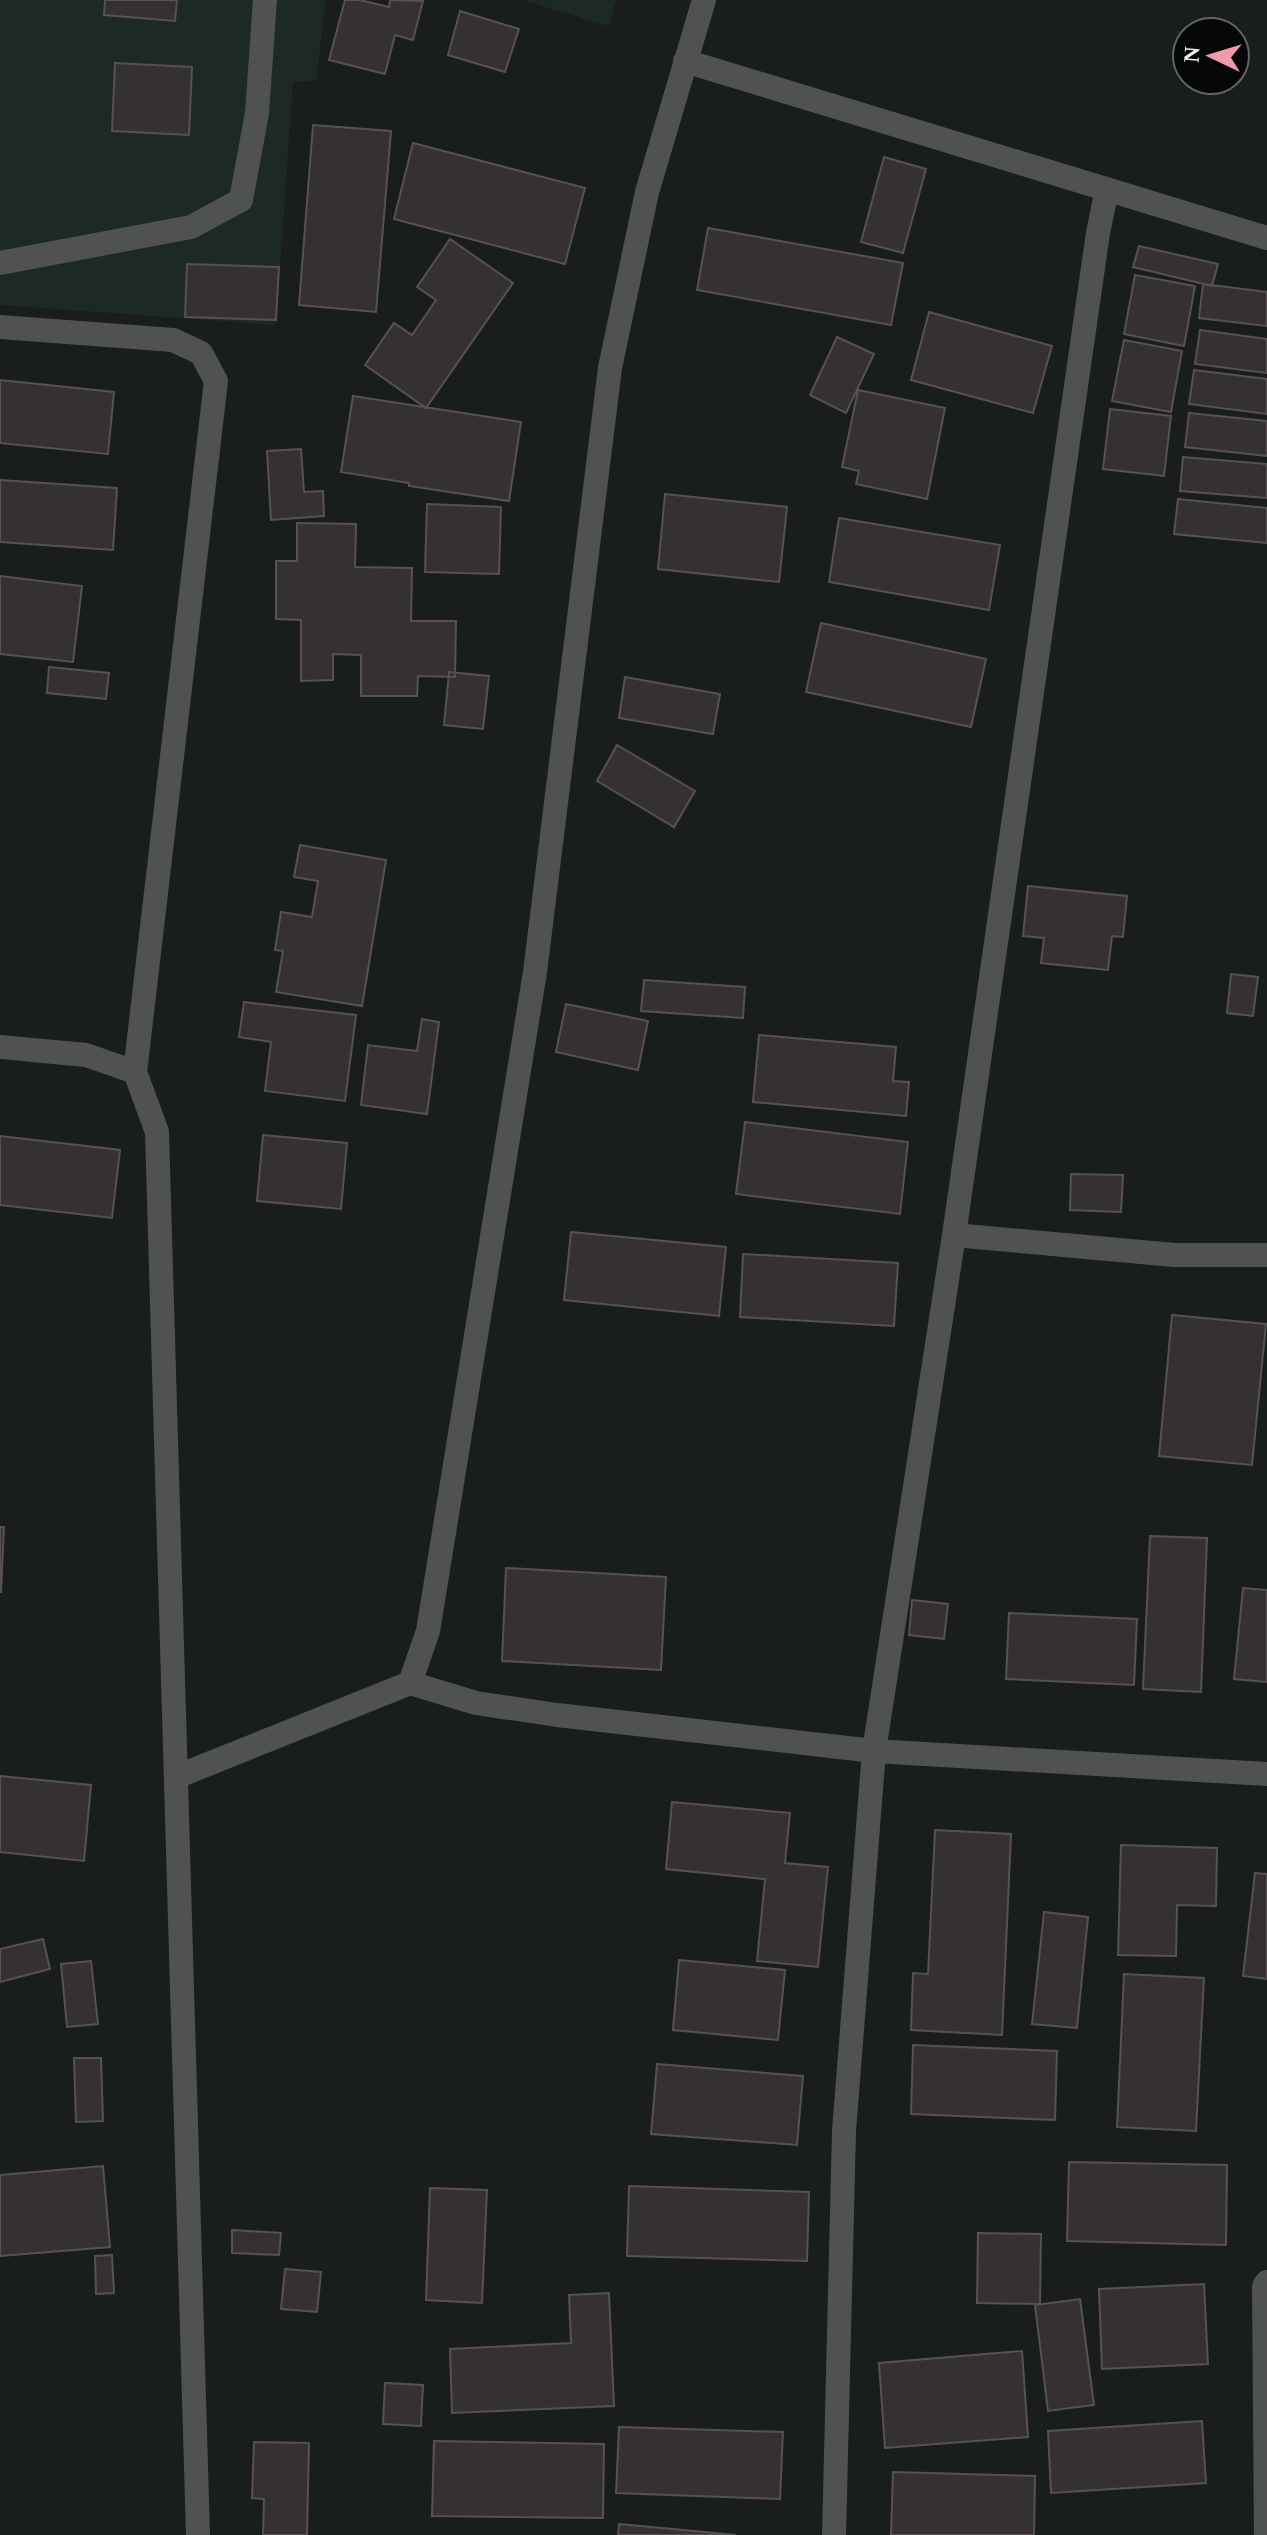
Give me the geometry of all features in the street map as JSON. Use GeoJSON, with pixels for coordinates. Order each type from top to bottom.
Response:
{"type":"FeatureCollection","features":[{"type":"Feature","properties":{"kind":"street"},"geometry":{"type":"LineString","coordinates":[[0,263],[191,227],[241,200],[257,113],[265,0]]}},
{"type":"Feature","properties":{"kind":"street"},"geometry":{"type":"LineString","coordinates":[[410,1683],[428,1631],[439,1575],[535,972],[610,368],[647,192],[704,0]]}},
{"type":"Feature","properties":{"kind":"street"},"geometry":{"type":"LineString","coordinates":[[685,61],[1267,238]]}},
{"type":"Feature","properties":{"kind":"street"},"geometry":{"type":"LineString","coordinates":[[834,2535],[844,2131],[874,1751],[954,1235],[1107,189]]}},
{"type":"Feature","properties":{"kind":"street"},"geometry":{"type":"LineString","coordinates":[[0,327],[173,340],[201,353],[216,381],[135,1072],[157,1132],[198,2535]]}},
{"type":"Feature","properties":{"kind":"street"},"geometry":{"type":"LineString","coordinates":[[0,1047],[86,1055],[135,1072]]}},
{"type":"Feature","properties":{"kind":"street"},"geometry":{"type":"LineString","coordinates":[[954,1235],[1174,1255],[1267,1255]]}},
{"type":"Feature","properties":{"kind":"street"},"geometry":{"type":"LineString","coordinates":[[176,1777],[410,1683],[476,1703],[557,1715],[874,1751],[1267,1774]]}},
{"type":"Feature","properties":{"kind":"street"},"geometry":{"type":"LineString","coordinates":[[1266,2535],[1264,2286],[1267,2282]]}},
{"type":"Feature","properties":{"kind":"shaded area"},"geometry":{"type":"Polygon","coordinates":[[[0,0],[326,0],[316,81],[293,82],[276,325],[0,305],[0,0]]]}},
{"type":"Feature","properties":{"kind":"shaded area"},"geometry":{"type":"Polygon","coordinates":[[[522,0],[617,0],[608,26],[522,0]]]}},
{"type":"Feature","properties":{"kind":"building"},"geometry":{"type":"Polygon","coordinates":[[[105,0],[177,0],[175,21],[104,15],[105,0]]]}},
{"type":"Feature","properties":{"kind":"building"},"geometry":{"type":"Polygon","coordinates":[[[345,0],[389,7],[390,0],[423,1],[413,40],[395,35],[385,74],[329,60],[345,0]]]}},
{"type":"Feature","properties":{"kind":"building"},"geometry":{"type":"Polygon","coordinates":[[[460,11],[519,29],[505,72],[448,55],[460,11]]]}},
{"type":"Feature","properties":{"kind":"building"},"geometry":{"type":"Polygon","coordinates":[[[115,63],[192,67],[189,135],[112,131],[115,63]]]}},
{"type":"Feature","properties":{"kind":"building"},"geometry":{"type":"Polygon","coordinates":[[[313,125],[391,131],[376,312],[299,305],[313,125]]]}},
{"type":"Feature","properties":{"kind":"building"},"geometry":{"type":"Polygon","coordinates":[[[413,143],[585,188],[565,264],[394,219],[413,143]]]}},
{"type":"Feature","properties":{"kind":"building"},"geometry":{"type":"Polygon","coordinates":[[[884,157],[926,169],[903,253],[861,242],[884,157]]]}},
{"type":"Feature","properties":{"kind":"building"},"geometry":{"type":"Polygon","coordinates":[[[708,228],[903,263],[891,325],[697,290],[708,228]]]}},
{"type":"Feature","properties":{"kind":"building"},"geometry":{"type":"Polygon","coordinates":[[[450,239],[513,283],[426,408],[365,365],[394,323],[412,335],[436,300],[417,287],[450,239]]]}},
{"type":"Feature","properties":{"kind":"building"},"geometry":{"type":"Polygon","coordinates":[[[1139,246],[1218,264],[1212,286],[1133,267],[1139,246]]]}},
{"type":"Feature","properties":{"kind":"building"},"geometry":{"type":"Polygon","coordinates":[[[187,264],[279,267],[276,320],[185,317],[187,264]]]}},
{"type":"Feature","properties":{"kind":"building"},"geometry":{"type":"Polygon","coordinates":[[[1135,275],[1195,286],[1184,346],[1124,334],[1135,275]]]}},
{"type":"Feature","properties":{"kind":"building"},"geometry":{"type":"Polygon","coordinates":[[[1203,284],[1267,292],[1267,326],[1199,318],[1203,284]]]}},
{"type":"Feature","properties":{"kind":"building"},"geometry":{"type":"Polygon","coordinates":[[[929,312],[1052,346],[1033,413],[911,380],[929,312]]]}},
{"type":"Feature","properties":{"kind":"building"},"geometry":{"type":"Polygon","coordinates":[[[1200,330],[1267,339],[1267,373],[1195,364],[1200,330]]]}},
{"type":"Feature","properties":{"kind":"building"},"geometry":{"type":"Polygon","coordinates":[[[837,337],[874,354],[846,413],[810,395],[837,337]]]}},
{"type":"Feature","properties":{"kind":"building"},"geometry":{"type":"Polygon","coordinates":[[[1124,340],[1182,351],[1171,412],[1112,401],[1124,340]]]}},
{"type":"Feature","properties":{"kind":"building"},"geometry":{"type":"Polygon","coordinates":[[[1194,370],[1267,379],[1267,414],[1189,404],[1194,370]]]}},
{"type":"Feature","properties":{"kind":"building"},"geometry":{"type":"Polygon","coordinates":[[[0,380],[114,392],[108,454],[0,443],[0,380]]]}},
{"type":"Feature","properties":{"kind":"building"},"geometry":{"type":"Polygon","coordinates":[[[858,390],[945,408],[927,499],[856,484],[859,471],[842,467],[858,390]]]}},
{"type":"Feature","properties":{"kind":"building"},"geometry":{"type":"Polygon","coordinates":[[[353,396],[521,422],[509,501],[341,472],[353,396]]]}},
{"type":"Feature","properties":{"kind":"building"},"geometry":{"type":"Polygon","coordinates":[[[1110,409],[1171,416],[1164,476],[1103,469],[1110,409]]]}},
{"type":"Feature","properties":{"kind":"building"},"geometry":{"type":"Polygon","coordinates":[[[1189,413],[1267,421],[1267,456],[1185,447],[1189,413]]]}},
{"type":"Feature","properties":{"kind":"building"},"geometry":{"type":"Polygon","coordinates":[[[301,449],[304,492],[323,491],[324,516],[271,520],[267,451],[301,449]]]}},
{"type":"Feature","properties":{"kind":"building"},"geometry":{"type":"Polygon","coordinates":[[[1183,457],[1267,464],[1267,498],[1180,491],[1183,457]]]}},
{"type":"Feature","properties":{"kind":"building"},"geometry":{"type":"Polygon","coordinates":[[[0,480],[117,488],[113,550],[0,542],[0,480]]]}},
{"type":"Feature","properties":{"kind":"building"},"geometry":{"type":"Polygon","coordinates":[[[665,494],[787,507],[779,582],[658,569],[665,494]]]}},
{"type":"Feature","properties":{"kind":"building"},"geometry":{"type":"Polygon","coordinates":[[[1178,499],[1267,508],[1267,543],[1174,534],[1178,499]]]}},
{"type":"Feature","properties":{"kind":"building"},"geometry":{"type":"Polygon","coordinates":[[[427,504],[501,507],[499,574],[425,572],[427,504]]]}},
{"type":"Feature","properties":{"kind":"building"},"geometry":{"type":"Polygon","coordinates":[[[839,518],[1000,545],[989,610],[829,582],[839,518]]]}},
{"type":"Feature","properties":{"kind":"building"},"geometry":{"type":"Polygon","coordinates":[[[297,523],[356,524],[355,567],[412,568],[411,621],[456,621],[455,677],[418,676],[417,696],[361,696],[361,655],[333,654],[333,680],[301,681],[301,620],[276,619],[276,561],[297,561],[297,523]]]}},
{"type":"Feature","properties":{"kind":"building"},"geometry":{"type":"Polygon","coordinates":[[[0,576],[82,586],[73,662],[0,654],[0,576]]]}},
{"type":"Feature","properties":{"kind":"building"},"geometry":{"type":"Polygon","coordinates":[[[821,623],[986,659],[971,727],[806,692],[821,623]]]}},
{"type":"Feature","properties":{"kind":"building"},"geometry":{"type":"Polygon","coordinates":[[[49,667],[109,673],[106,699],[47,693],[49,667]]]}},
{"type":"Feature","properties":{"kind":"building"},"geometry":{"type":"Polygon","coordinates":[[[449,672],[489,676],[483,729],[444,725],[449,672]]]}},
{"type":"Feature","properties":{"kind":"building"},"geometry":{"type":"Polygon","coordinates":[[[625,677],[720,694],[713,734],[619,718],[625,677]]]}},
{"type":"Feature","properties":{"kind":"building"},"geometry":{"type":"Polygon","coordinates":[[[617,745],[695,791],[674,827],[597,781],[617,745]]]}},
{"type":"Feature","properties":{"kind":"building"},"geometry":{"type":"Polygon","coordinates":[[[300,845],[386,860],[362,1006],[276,992],[283,951],[275,950],[281,912],[312,917],[318,881],[294,877],[300,845]]]}},
{"type":"Feature","properties":{"kind":"building"},"geometry":{"type":"Polygon","coordinates":[[[1028,886],[1127,896],[1123,937],[1112,936],[1108,970],[1041,963],[1044,938],[1023,936],[1028,886]]]}},
{"type":"Feature","properties":{"kind":"building"},"geometry":{"type":"Polygon","coordinates":[[[1231,974],[1258,977],[1253,1016],[1227,1013],[1231,974]]]}},
{"type":"Feature","properties":{"kind":"building"},"geometry":{"type":"Polygon","coordinates":[[[644,980],[745,987],[743,1018],[641,1011],[644,980]]]}},
{"type":"Feature","properties":{"kind":"building"},"geometry":{"type":"Polygon","coordinates":[[[244,1002],[356,1015],[345,1101],[265,1091],[271,1042],[239,1037],[244,1002]]]}},
{"type":"Feature","properties":{"kind":"building"},"geometry":{"type":"Polygon","coordinates":[[[566,1004],[648,1021],[638,1070],[556,1052],[566,1004]]]}},
{"type":"Feature","properties":{"kind":"building"},"geometry":{"type":"Polygon","coordinates":[[[422,1019],[439,1022],[427,1114],[361,1105],[368,1045],[417,1051],[422,1019]]]}},
{"type":"Feature","properties":{"kind":"building"},"geometry":{"type":"Polygon","coordinates":[[[759,1035],[896,1047],[893,1081],[909,1082],[906,1116],[753,1102],[759,1035]]]}},
{"type":"Feature","properties":{"kind":"building"},"geometry":{"type":"Polygon","coordinates":[[[745,1122],[908,1142],[900,1214],[736,1194],[745,1122]]]}},
{"type":"Feature","properties":{"kind":"building"},"geometry":{"type":"Polygon","coordinates":[[[263,1135],[347,1143],[341,1209],[257,1201],[263,1135]]]}},
{"type":"Feature","properties":{"kind":"building"},"geometry":{"type":"Polygon","coordinates":[[[0,1136],[120,1150],[112,1218],[0,1205],[0,1136]]]}},
{"type":"Feature","properties":{"kind":"building"},"geometry":{"type":"Polygon","coordinates":[[[1071,1174],[1123,1175],[1121,1212],[1070,1210],[1071,1174]]]}},
{"type":"Feature","properties":{"kind":"building"},"geometry":{"type":"Polygon","coordinates":[[[571,1232],[726,1247],[719,1316],[564,1300],[571,1232]]]}},
{"type":"Feature","properties":{"kind":"building"},"geometry":{"type":"Polygon","coordinates":[[[743,1254],[898,1263],[894,1326],[740,1317],[743,1254]]]}},
{"type":"Feature","properties":{"kind":"building"},"geometry":{"type":"Polygon","coordinates":[[[1172,1315],[1266,1324],[1252,1465],[1159,1456],[1172,1315]]]}},
{"type":"Feature","properties":{"kind":"building"},"geometry":{"type":"Polygon","coordinates":[[[0,1527],[4,1527],[1,1592],[0,1592],[0,1527]]]}},
{"type":"Feature","properties":{"kind":"building"},"geometry":{"type":"Polygon","coordinates":[[[1150,1536],[1207,1538],[1201,1692],[1143,1689],[1150,1536]]]}},
{"type":"Feature","properties":{"kind":"building"},"geometry":{"type":"Polygon","coordinates":[[[506,1568],[666,1577],[661,1670],[502,1661],[506,1568]]]}},
{"type":"Feature","properties":{"kind":"building"},"geometry":{"type":"Polygon","coordinates":[[[1243,1588],[1267,1590],[1267,1682],[1234,1679],[1243,1588]]]}},
{"type":"Feature","properties":{"kind":"building"},"geometry":{"type":"Polygon","coordinates":[[[912,1600],[948,1604],[944,1639],[909,1635],[912,1600]]]}},
{"type":"Feature","properties":{"kind":"building"},"geometry":{"type":"Polygon","coordinates":[[[1009,1613],[1137,1619],[1134,1685],[1006,1679],[1009,1613]]]}},
{"type":"Feature","properties":{"kind":"building"},"geometry":{"type":"Polygon","coordinates":[[[0,1776],[91,1785],[84,1861],[0,1852],[0,1776]]]}},
{"type":"Feature","properties":{"kind":"building"},"geometry":{"type":"Polygon","coordinates":[[[672,1802],[790,1813],[785,1863],[828,1867],[818,1967],[757,1961],[765,1879],[666,1869],[672,1802]]]}},
{"type":"Feature","properties":{"kind":"building"},"geometry":{"type":"Polygon","coordinates":[[[935,1830],[1011,1834],[1002,2035],[911,2030],[913,1973],[928,1974],[935,1830]]]}},
{"type":"Feature","properties":{"kind":"building"},"geometry":{"type":"Polygon","coordinates":[[[1121,1845],[1217,1848],[1216,1906],[1177,1905],[1176,1956],[1118,1955],[1121,1845]]]}},
{"type":"Feature","properties":{"kind":"building"},"geometry":{"type":"Polygon","coordinates":[[[1255,1873],[1267,1874],[1267,1979],[1243,1976],[1255,1873]]]}},
{"type":"Feature","properties":{"kind":"building"},"geometry":{"type":"Polygon","coordinates":[[[1044,1912],[1088,1917],[1077,2028],[1032,2024],[1044,1912]]]}},
{"type":"Feature","properties":{"kind":"building"},"geometry":{"type":"Polygon","coordinates":[[[43,1939],[50,1969],[0,1982],[0,1949],[43,1939]]]}},
{"type":"Feature","properties":{"kind":"building"},"geometry":{"type":"Polygon","coordinates":[[[679,1960],[785,1970],[778,2040],[673,2030],[679,1960]]]}},
{"type":"Feature","properties":{"kind":"building"},"geometry":{"type":"Polygon","coordinates":[[[91,1961],[98,2024],[67,2027],[61,1964],[91,1961]]]}},
{"type":"Feature","properties":{"kind":"building"},"geometry":{"type":"Polygon","coordinates":[[[1124,1974],[1204,1978],[1196,2131],[1117,2127],[1124,1974]]]}},
{"type":"Feature","properties":{"kind":"building"},"geometry":{"type":"Polygon","coordinates":[[[913,2045],[1057,2051],[1055,2120],[911,2114],[913,2045]]]}},
{"type":"Feature","properties":{"kind":"building"},"geometry":{"type":"Polygon","coordinates":[[[74,2058],[101,2058],[103,2121],[76,2122],[74,2058]]]}},
{"type":"Feature","properties":{"kind":"building"},"geometry":{"type":"Polygon","coordinates":[[[657,2064],[803,2076],[797,2145],[651,2134],[657,2064]]]}},
{"type":"Feature","properties":{"kind":"building"},"geometry":{"type":"Polygon","coordinates":[[[1069,2162],[1227,2165],[1226,2245],[1067,2241],[1069,2162]]]}},
{"type":"Feature","properties":{"kind":"building"},"geometry":{"type":"Polygon","coordinates":[[[103,2166],[110,2247],[0,2256],[0,2175],[103,2166]]]}},
{"type":"Feature","properties":{"kind":"building"},"geometry":{"type":"Polygon","coordinates":[[[629,2186],[809,2192],[807,2261],[627,2256],[629,2186]]]}},
{"type":"Feature","properties":{"kind":"building"},"geometry":{"type":"Polygon","coordinates":[[[430,2188],[487,2190],[482,2303],[426,2300],[430,2188]]]}},
{"type":"Feature","properties":{"kind":"building"},"geometry":{"type":"Polygon","coordinates":[[[232,2230],[281,2233],[279,2255],[232,2253],[232,2230]]]}},
{"type":"Feature","properties":{"kind":"building"},"geometry":{"type":"Polygon","coordinates":[[[978,2233],[1041,2234],[1040,2304],[977,2303],[978,2233]]]}},
{"type":"Feature","properties":{"kind":"building"},"geometry":{"type":"Polygon","coordinates":[[[112,2255],[114,2293],[96,2294],[95,2256],[112,2255]]]}},
{"type":"Feature","properties":{"kind":"building"},"geometry":{"type":"Polygon","coordinates":[[[285,2269],[321,2272],[317,2312],[281,2309],[285,2269]]]}},
{"type":"Feature","properties":{"kind":"building"},"geometry":{"type":"Polygon","coordinates":[[[1204,2284],[1208,2364],[1102,2369],[1099,2289],[1204,2284]]]}},
{"type":"Feature","properties":{"kind":"building"},"geometry":{"type":"Polygon","coordinates":[[[609,2293],[614,2406],[452,2413],[450,2349],[571,2343],[569,2295],[609,2293]]]}},
{"type":"Feature","properties":{"kind":"building"},"geometry":{"type":"Polygon","coordinates":[[[1080,2299],[1094,2405],[1048,2411],[1035,2305],[1080,2299]]]}},
{"type":"Feature","properties":{"kind":"building"},"geometry":{"type":"Polygon","coordinates":[[[1022,2351],[1028,2437],[885,2448],[879,2363],[1022,2351]]]}},
{"type":"Feature","properties":{"kind":"building"},"geometry":{"type":"Polygon","coordinates":[[[385,2383],[423,2385],[421,2426],[383,2424],[385,2383]]]}},
{"type":"Feature","properties":{"kind":"building"},"geometry":{"type":"Polygon","coordinates":[[[1202,2421],[1206,2483],[1051,2493],[1048,2431],[1202,2421]]]}},
{"type":"Feature","properties":{"kind":"building"},"geometry":{"type":"Polygon","coordinates":[[[619,2427],[783,2432],[780,2499],[616,2493],[619,2427]]]}},
{"type":"Feature","properties":{"kind":"building"},"geometry":{"type":"Polygon","coordinates":[[[434,2441],[604,2444],[603,2518],[432,2516],[434,2441]]]}},
{"type":"Feature","properties":{"kind":"building"},"geometry":{"type":"Polygon","coordinates":[[[254,2442],[309,2443],[307,2535],[263,2535],[264,2499],[252,2498],[254,2442]]]}},
{"type":"Feature","properties":{"kind":"building"},"geometry":{"type":"Polygon","coordinates":[[[893,2472],[1035,2476],[1034,2535],[891,2535],[893,2472]]]}},
{"type":"Feature","properties":{"kind":"building"},"geometry":{"type":"Polygon","coordinates":[[[619,2524],[736,2535],[618,2535],[619,2524]]]}}]}
